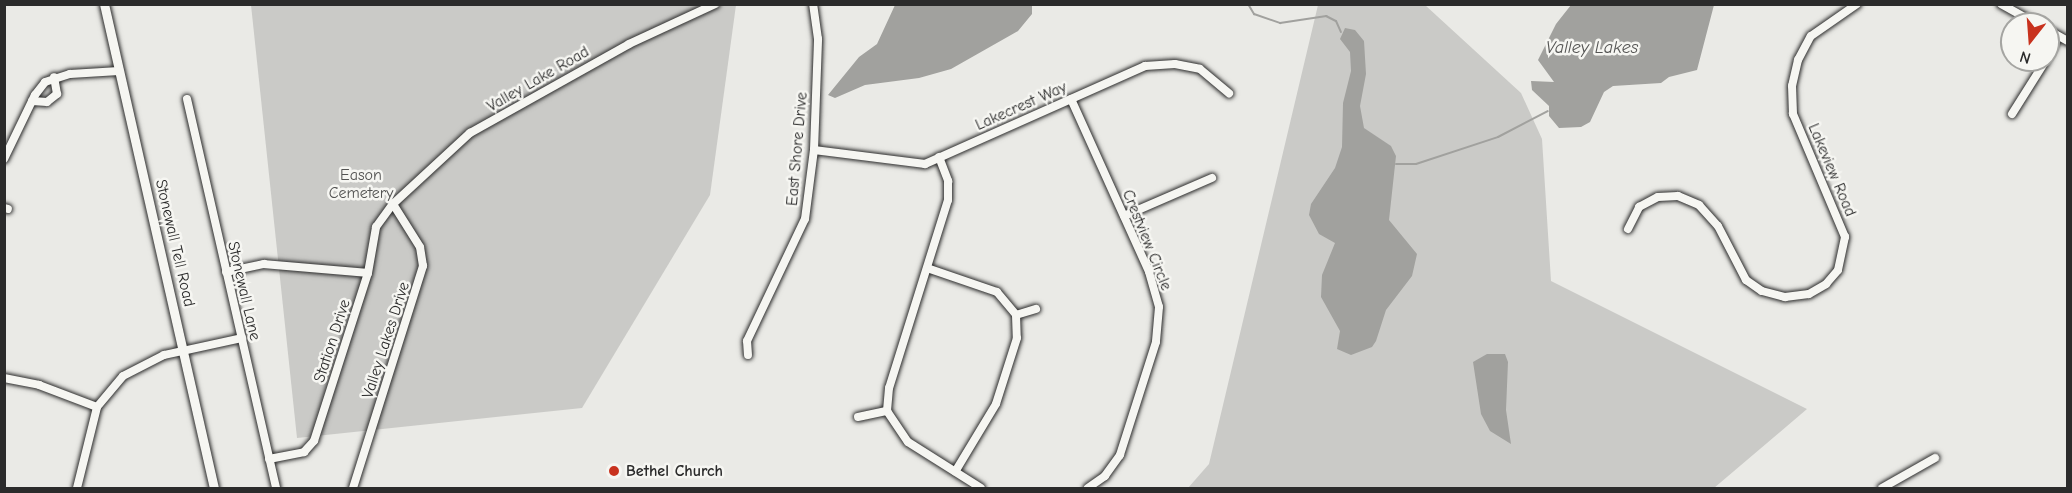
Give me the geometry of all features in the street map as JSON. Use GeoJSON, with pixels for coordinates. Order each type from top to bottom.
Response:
{"type":"FeatureCollection","features":[{"type":"Feature","properties":{"kind":"street","name":"Stonewall Tell Road"},"geometry":{"type":"LineString","coordinates":[[104,4],[214,489]]}},
{"type":"Feature","properties":{"kind":"street","name":"Valley Lake Road"},"geometry":{"type":"LineString","coordinates":[[393,204],[470,134],[629,44],[715,4]]}},
{"type":"Feature","properties":{"kind":"street","name":"East Shore Drive"},"geometry":{"type":"LineString","coordinates":[[748,356],[747,341],[805,219],[814,150],[818,39],[813,4]]}},
{"type":"Feature","properties":{"kind":"street","name":"Lakeview Road"},"geometry":{"type":"LineString","coordinates":[[1628,229],[1640,207],[1658,197],[1678,196],[1699,205],[1718,226],[1746,280],[1762,291],[1785,297],[1809,294],[1826,284],[1838,270],[1845,237],[1793,114],[1792,86],[1798,60],[1811,36],[1857,4]]}},
{"type":"Feature","properties":{"kind":"street"},"geometry":{"type":"LineString","coordinates":[[2001,4],[2017,8]]}},
{"type":"Feature","properties":{"kind":"street","name":"Lakecrest Way"},"geometry":{"type":"LineString","coordinates":[[814,150],[925,164],[1145,66],[1175,63],[1200,69],[1229,93]]}},
{"type":"Feature","properties":{"kind":"street"},"geometry":{"type":"LineString","coordinates":[[4,159],[45,82],[54,77],[120,71]]}},
{"type":"Feature","properties":{"kind":"street"},"geometry":{"type":"LineString","coordinates":[[2012,114],[2038,72]]}},
{"type":"Feature","properties":{"kind":"street"},"geometry":{"type":"LineString","coordinates":[[33,101],[47,102],[57,94],[54,77]]}},
{"type":"Feature","properties":{"kind":"street","name":"Stonewall Lane"},"geometry":{"type":"LineString","coordinates":[[186,99],[276,489]]}},
{"type":"Feature","properties":{"kind":"street","name":"Crestview Circle"},"geometry":{"type":"LineString","coordinates":[[1071,99],[1149,272],[1159,306],[1156,342],[1120,455],[1106,476],[1088,489]]}},
{"type":"Feature","properties":{"kind":"street"},"geometry":{"type":"LineString","coordinates":[[939,157],[948,182],[948,201],[889,388],[887,411],[908,442],[981,489]]}},
{"type":"Feature","properties":{"kind":"street"},"geometry":{"type":"LineString","coordinates":[[1124,216],[1212,178]]}},
{"type":"Feature","properties":{"kind":"street","name":"Station Drive"},"geometry":{"type":"LineString","coordinates":[[269,459],[304,452],[314,441],[368,273],[376,227],[393,204]]}},
{"type":"Feature","properties":{"kind":"street","name":"Valley Lakes Drive"},"geometry":{"type":"LineString","coordinates":[[353,489],[423,266],[420,247],[393,204]]}},
{"type":"Feature","properties":{"kind":"street"},"geometry":{"type":"LineString","coordinates":[[226,272],[264,264],[368,273]]}},
{"type":"Feature","properties":{"kind":"street"},"geometry":{"type":"LineString","coordinates":[[927,268],[997,292],[1016,315],[1017,338],[996,404],[954,472]]}},
{"type":"Feature","properties":{"kind":"street"},"geometry":{"type":"LineString","coordinates":[[1016,315],[1036,309]]}},
{"type":"Feature","properties":{"kind":"street"},"geometry":{"type":"LineString","coordinates":[[77,489],[97,406],[123,376],[164,355],[242,339]]}},
{"type":"Feature","properties":{"kind":"street"},"geometry":{"type":"LineString","coordinates":[[4,378],[39,384],[97,406]]}},
{"type":"Feature","properties":{"kind":"street"},"geometry":{"type":"LineString","coordinates":[[858,417],[887,411]]}},
{"type":"Feature","properties":{"kind":"street"},"geometry":{"type":"LineString","coordinates":[[1882,489],[1935,458]]}},
{"type":"Feature","properties":{"kind":"green space","name":"Eason Cemetery"},"geometry":{"type":"Polygon","coordinates":[[[251,5],[736,5],[710,195],[582,408],[297,438],[251,5]]]}},
{"type":"Feature","properties":{"kind":"green space"},"geometry":{"type":"Polygon","coordinates":[[[1318,5],[1425,5],[1521,93],[1542,139],[1551,281],[1807,409],[1714,488],[1188,488],[1209,464],[1318,5]]]}},
{"type":"Feature","properties":{"kind":"water"},"geometry":{"type":"Polygon","coordinates":[[[1032,4],[1032,14],[1018,31],[951,69],[919,78],[865,85],[835,98],[828,95],[859,57],[877,44],[895,5],[1032,4]]]}},
{"type":"Feature","properties":{"kind":"water","name":"Valley Lakes"},"geometry":{"type":"Polygon","coordinates":[[[1571,5],[1714,5],[1697,70],[1669,77],[1661,83],[1613,86],[1604,92],[1590,122],[1581,127],[1559,128],[1549,116],[1549,106],[1532,90],[1531,81],[1554,82],[1538,60],[1556,24],[1571,5]]]}},
{"type":"Feature","properties":{"kind":"water"},"geometry":{"type":"Polygon","coordinates":[[[1345,28],[1355,30],[1364,41],[1366,74],[1360,106],[1364,128],[1391,146],[1396,156],[1389,220],[1417,254],[1412,276],[1386,310],[1376,341],[1372,347],[1351,355],[1337,349],[1340,331],[1321,297],[1322,275],[1335,243],[1319,234],[1309,215],[1311,204],[1335,168],[1342,147],[1343,103],[1351,71],[1350,52],[1340,39],[1345,28]]]}},
{"type":"Feature","properties":{"kind":"water"},"geometry":{"type":"Polygon","coordinates":[[[1487,354],[1505,354],[1508,362],[1506,410],[1511,444],[1490,431],[1481,414],[1473,362],[1487,354]]]}},
{"type":"Feature","properties":{"kind":"waterway"},"geometry":{"type":"LineString","coordinates":[[1248,4],[1254,14],[1280,23],[1326,16],[1336,21],[1341,32]]}},
{"type":"Feature","properties":{"kind":"waterway"},"geometry":{"type":"LineString","coordinates":[[1396,164],[1416,164],[1498,137],[1548,111]]}},
{"type":"Feature","properties":{"kind":"place","name":"Bethel Church"},"geometry":{"type":"Point","coordinates":[614,471]}}]}
